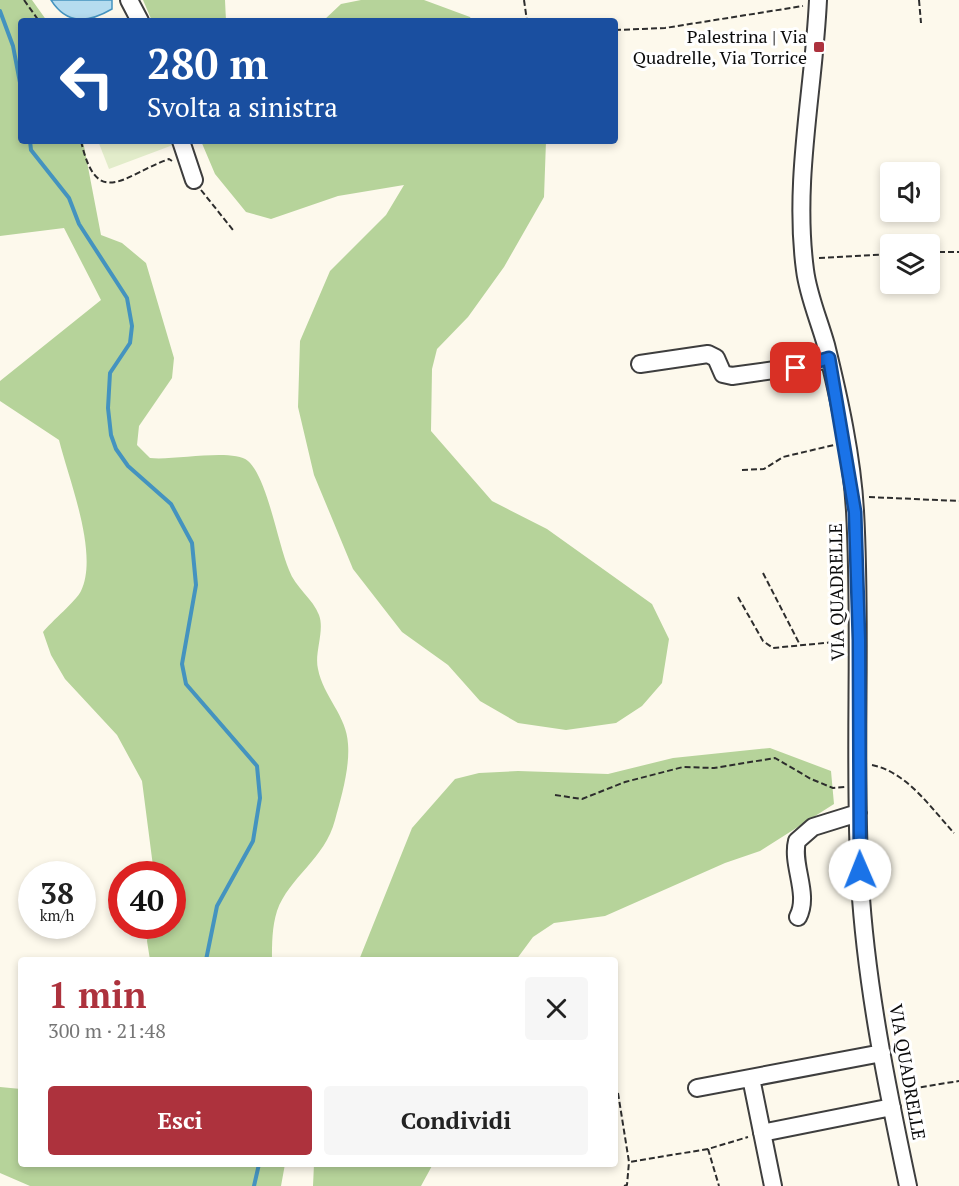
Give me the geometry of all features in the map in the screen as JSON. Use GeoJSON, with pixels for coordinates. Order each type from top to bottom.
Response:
{"type":"FeatureCollection","features":[{"type":"Feature","properties":{"kind":"street"},"geometry":{"type":"LineString","coordinates":[[129,0],[138,18]]}},
{"type":"Feature","properties":{"kind":"street","name":"VIA QUADRELLE"},"geometry":{"type":"LineString","coordinates":[[818,2],[802,190],[804,257],[807,282],[829,358],[853,496],[859,640],[858,813],[861,906],[882,1053],[908,1186]]}},
{"type":"Feature","properties":{"kind":"street"},"geometry":{"type":"LineString","coordinates":[[182,144],[194,180]]}},
{"type":"Feature","properties":{"kind":"street"},"geometry":{"type":"LineString","coordinates":[[640,364],[708,354],[716,358],[723,374],[732,376],[804,366],[829,358]]}},
{"type":"Feature","properties":{"kind":"street"},"geometry":{"type":"LineString","coordinates":[[798,917],[802,904],[796,855],[797,841],[813,827],[858,813]]}},
{"type":"Feature","properties":{"kind":"street"},"geometry":{"type":"LineString","coordinates":[[697,1088],[882,1053]]}},
{"type":"Feature","properties":{"kind":"street"},"geometry":{"type":"LineString","coordinates":[[751,1078],[773,1186]]}},
{"type":"Feature","properties":{"kind":"street"},"geometry":{"type":"LineString","coordinates":[[762,1133],[890,1100]]}},
{"type":"Feature","properties":{"kind":"path"},"geometry":{"type":"LineString","coordinates":[[24,0],[37,18]]}},
{"type":"Feature","properties":{"kind":"path"},"geometry":{"type":"LineString","coordinates":[[524,0],[527,18]]}},
{"type":"Feature","properties":{"kind":"path"},"geometry":{"type":"LineString","coordinates":[[919,0],[921,23]]}},
{"type":"Feature","properties":{"kind":"path"},"geometry":{"type":"LineString","coordinates":[[618,30],[665,28],[818,2]]}},
{"type":"Feature","properties":{"kind":"path"},"geometry":{"type":"LineString","coordinates":[[82,144],[87,166],[94,177],[108,184],[122,181],[169,159],[176,162]]}},
{"type":"Feature","properties":{"kind":"path"},"geometry":{"type":"LineString","coordinates":[[194,180],[233,230]]}},
{"type":"Feature","properties":{"kind":"path"},"geometry":{"type":"LineString","coordinates":[[940,252],[959,252]]}},
{"type":"Feature","properties":{"kind":"path"},"geometry":{"type":"LineString","coordinates":[[804,257],[827,259],[880,255]]}},
{"type":"Feature","properties":{"kind":"path"},"geometry":{"type":"LineString","coordinates":[[742,470],[764,469],[790,455],[845,443]]}},
{"type":"Feature","properties":{"kind":"path"},"geometry":{"type":"LineString","coordinates":[[853,496],[959,501]]}},
{"type":"Feature","properties":{"kind":"path"},"geometry":{"type":"LineString","coordinates":[[763,573],[800,644]]}},
{"type":"Feature","properties":{"kind":"path"},"geometry":{"type":"LineString","coordinates":[[738,597],[763,641],[772,648],[859,640]]}},
{"type":"Feature","properties":{"kind":"path"},"geometry":{"type":"LineString","coordinates":[[555,795],[582,799],[626,782],[683,767],[714,768],[775,758],[811,779],[833,788],[858,788]]}},
{"type":"Feature","properties":{"kind":"path"},"geometry":{"type":"LineString","coordinates":[[858,763],[880,767],[898,776],[954,833]]}},
{"type":"Feature","properties":{"kind":"path"},"geometry":{"type":"LineString","coordinates":[[890,1100],[959,1081]]}},
{"type":"Feature","properties":{"kind":"path"},"geometry":{"type":"LineString","coordinates":[[618,1093],[629,1162],[627,1185],[624,1186]]}},
{"type":"Feature","properties":{"kind":"path"},"geometry":{"type":"LineString","coordinates":[[629,1162],[708,1149],[762,1133]]}},
{"type":"Feature","properties":{"kind":"path"},"geometry":{"type":"LineString","coordinates":[[708,1149],[719,1186]]}},
{"type":"Feature","properties":{"kind":"green space"},"geometry":{"type":"Polygon","coordinates":[[[0,0],[32,0],[45,18],[18,18],[18,144],[84,144],[101,235],[122,243],[146,263],[174,358],[172,378],[139,426],[137,445],[150,458],[229,455],[248,461],[261,481],[292,576],[313,604],[321,621],[317,663],[321,679],[347,734],[346,773],[330,834],[290,888],[277,911],[273,929],[272,957],[150,957],[147,939],[186,939],[186,861],[152,861],[142,781],[117,735],[65,679],[51,655],[43,632],[81,591],[86,576],[85,538],[59,440],[0,401],[0,381],[101,300],[64,228],[0,236],[0,0]]]}},
{"type":"Feature","properties":{"kind":"green space"},"geometry":{"type":"Polygon","coordinates":[[[143,0],[225,0],[226,18],[151,18],[143,0]]]}},
{"type":"Feature","properties":{"kind":"green space"},"geometry":{"type":"Polygon","coordinates":[[[361,0],[424,0],[470,18],[326,18],[341,4],[361,0]]]}},
{"type":"Feature","properties":{"kind":"green space"},"geometry":{"type":"Polygon","coordinates":[[[99,144],[173,144],[173,145],[109,169],[99,144]]]}},
{"type":"Feature","properties":{"kind":"green space"},"geometry":{"type":"Polygon","coordinates":[[[202,144],[546,144],[544,197],[504,267],[468,317],[437,349],[432,369],[431,431],[492,501],[547,529],[652,604],[669,639],[662,683],[642,706],[616,723],[566,730],[518,723],[480,701],[448,665],[402,632],[353,569],[314,475],[298,407],[300,341],[330,271],[386,215],[404,185],[338,196],[271,219],[246,212],[215,174],[202,144]]]}},
{"type":"Feature","properties":{"kind":"green space"},"geometry":{"type":"Polygon","coordinates":[[[770,748],[831,771],[834,804],[760,851],[725,863],[605,916],[554,923],[533,937],[518,957],[360,957],[412,828],[455,779],[479,773],[518,771],[608,774],[673,758],[770,748]]]}},
{"type":"Feature","properties":{"kind":"green space"},"geometry":{"type":"Polygon","coordinates":[[[0,1087],[18,1089],[18,1167],[284,1167],[281,1186],[30,1186],[0,1173],[0,1087]]]}},
{"type":"Feature","properties":{"kind":"green space"},"geometry":{"type":"Polygon","coordinates":[[[314,1167],[431,1167],[421,1186],[313,1186],[314,1167]]]}},
{"type":"Feature","properties":{"kind":"water"},"geometry":{"type":"Polygon","coordinates":[[[51,0],[112,0],[112,9],[90,18],[71,18],[57,8],[51,0]]]}},
{"type":"Feature","properties":{"kind":"waterway"},"geometry":{"type":"LineString","coordinates":[[0,11],[13,46],[18,72]]}},
{"type":"Feature","properties":{"kind":"waterway"},"geometry":{"type":"LineString","coordinates":[[30,144],[31,150],[69,198],[79,224],[127,298],[132,326],[130,343],[110,373],[108,408],[111,435],[116,449],[128,466],[171,504],[192,543],[196,585],[182,664],[186,684],[257,766],[260,798],[253,841],[217,906],[207,957]]}},
{"type":"Feature","properties":{"kind":"waterway"},"geometry":{"type":"LineString","coordinates":[[254,1186],[258,1167]]}},
{"type":"Feature","properties":{"kind":"place","name":"Palestrina | Via Quadrelle, Via Torrice"},"geometry":{"type":"Point","coordinates":[819,47]}},
{"type":"Feature","properties":{"kind":"route"},"geometry":{"type":"LineString","coordinates":[[796,368],[829,358],[854,501],[859,640],[860,870]]}}]}
